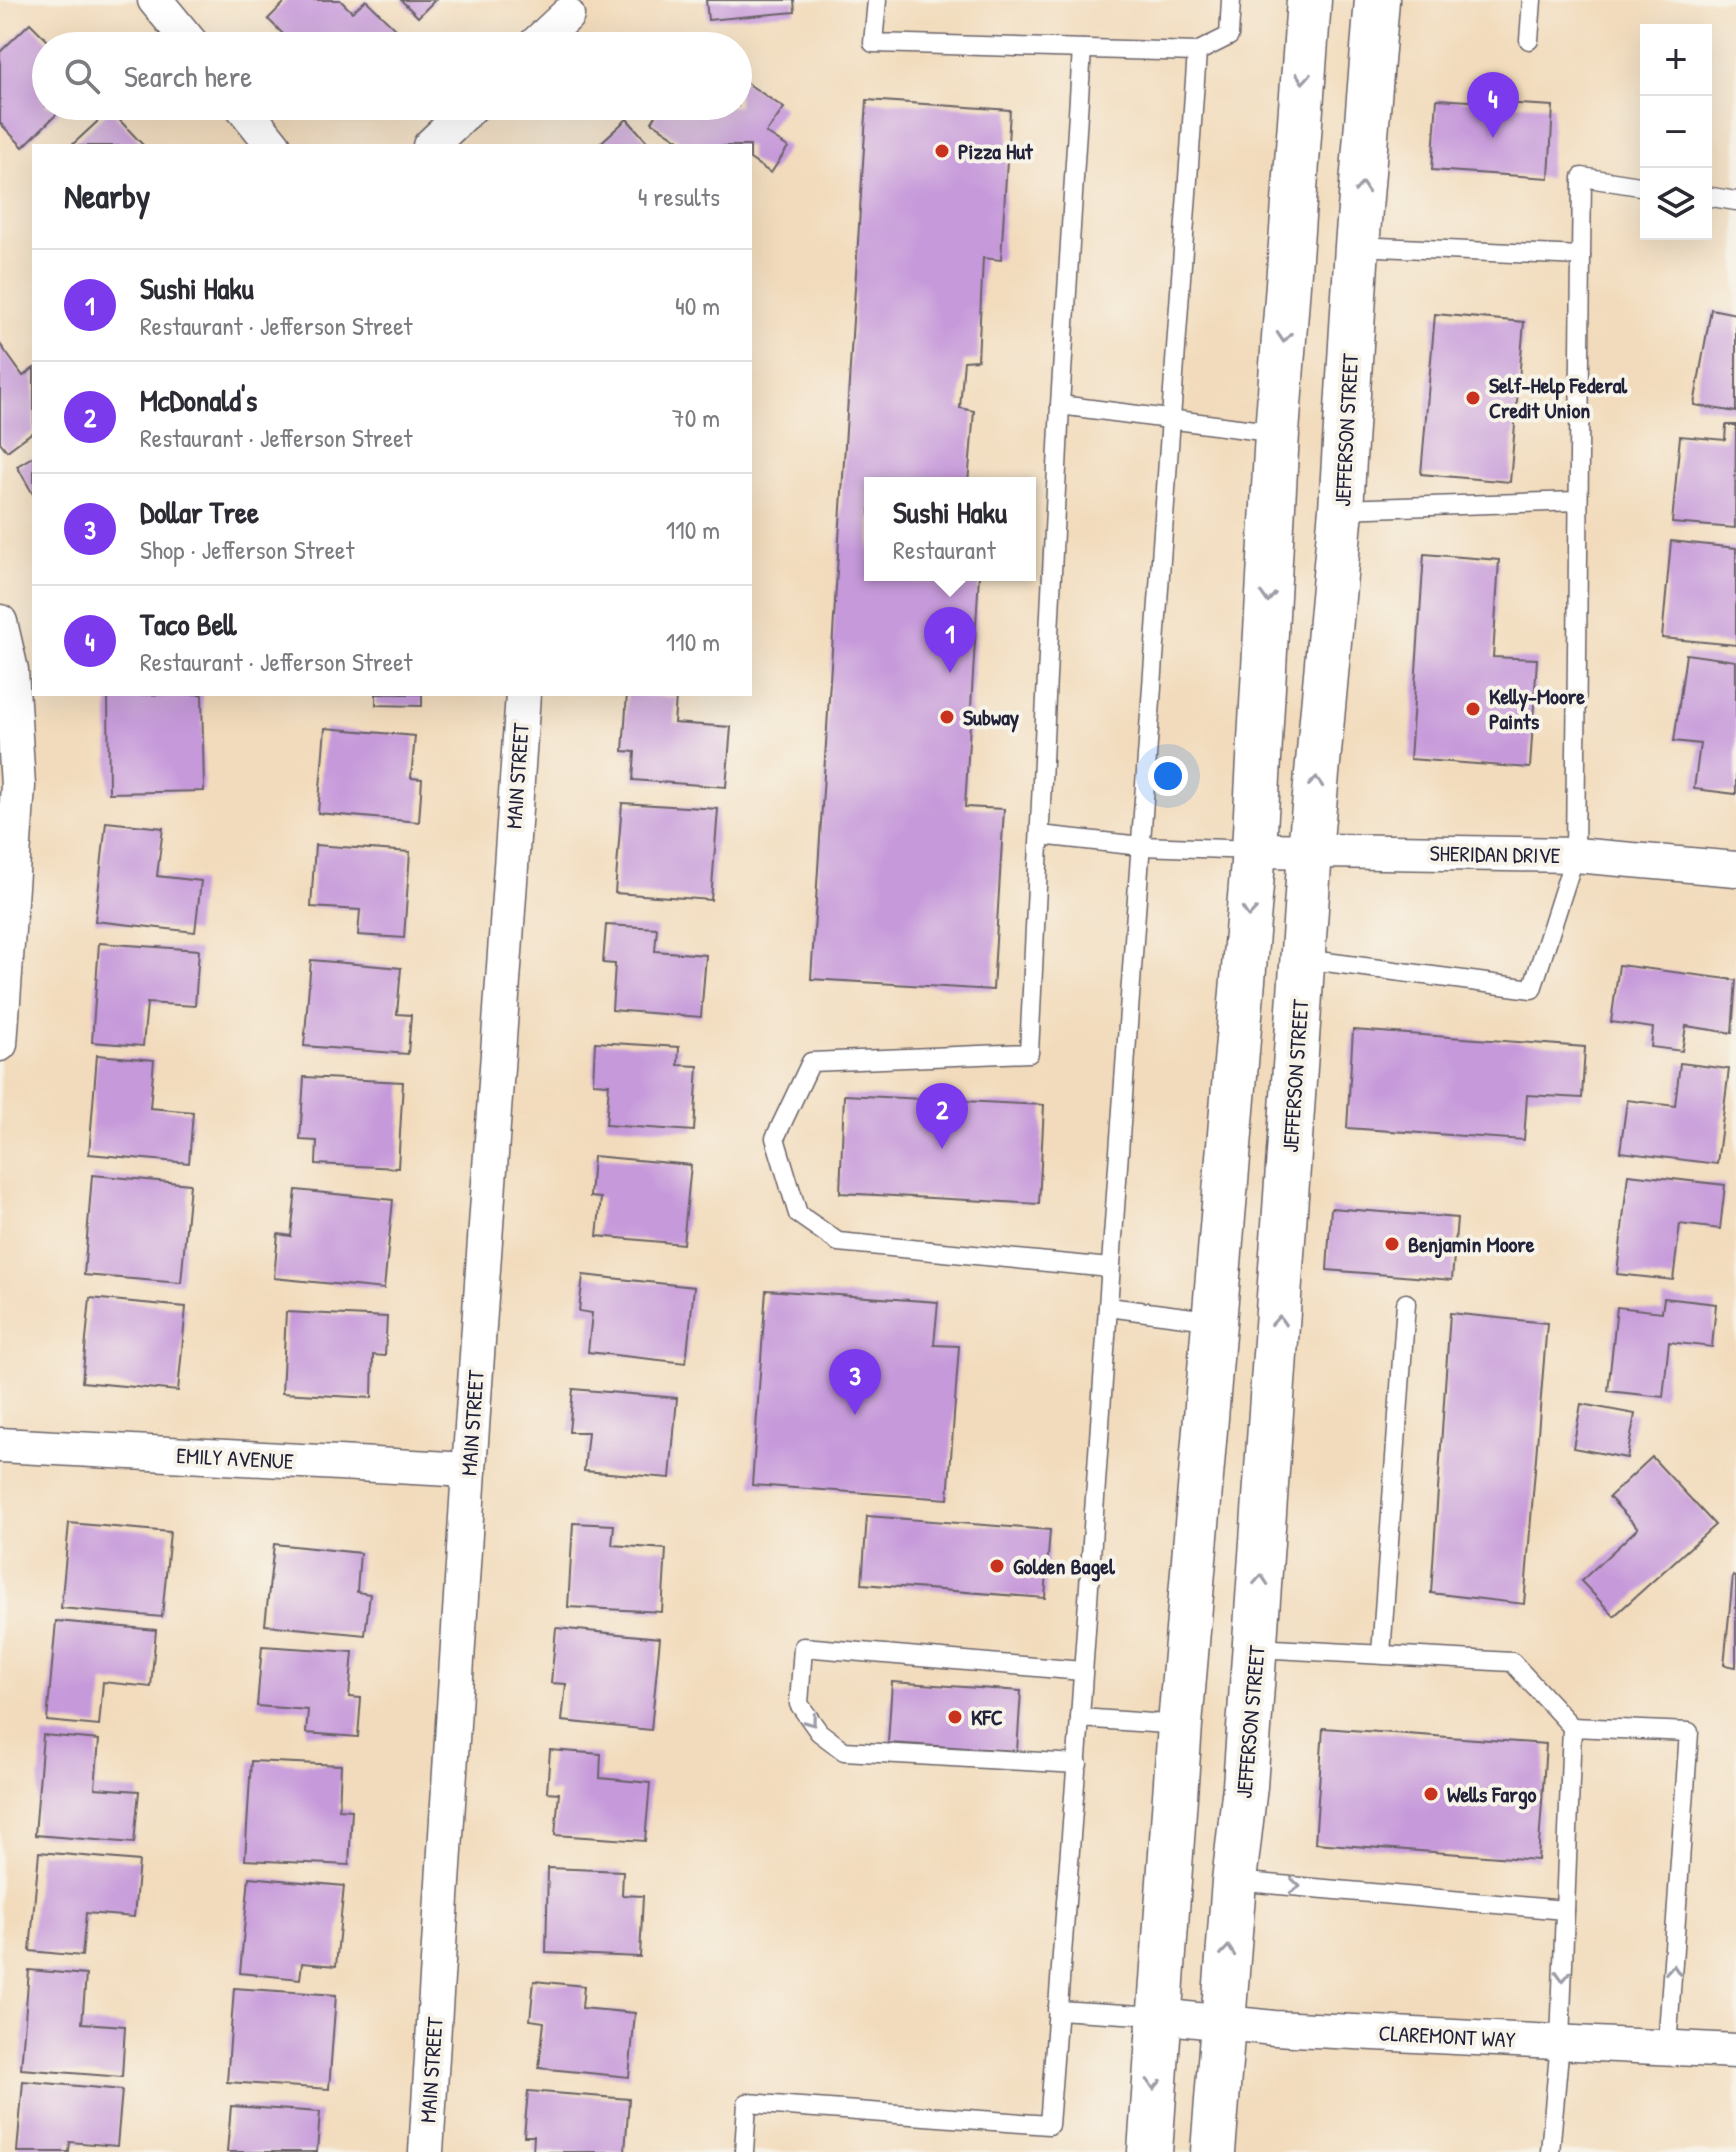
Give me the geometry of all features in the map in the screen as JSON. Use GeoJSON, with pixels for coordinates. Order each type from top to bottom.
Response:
{"type":"FeatureCollection","features":[{"type":"Feature","properties":{"kind":"main road"},"geometry":{"type":"LineString","coordinates":[[1150,2152],[1180,1725],[1254,850],[1277,433],[1309,0]]}},
{"type":"Feature","properties":{"kind":"main road","name":"JEFFERSON STREET"},"geometry":{"type":"LineString","coordinates":[[1213,2152],[1256,1648],[1310,851],[1341,509],[1357,246],[1377,0]]}},
{"type":"Feature","properties":{"kind":"street"},"geometry":{"type":"LineString","coordinates":[[155,0],[181,32]]}},
{"type":"Feature","properties":{"kind":"street"},"geometry":{"type":"LineString","coordinates":[[549,32],[567,15]]}},
{"type":"Feature","properties":{"kind":"street"},"geometry":{"type":"LineString","coordinates":[[253,120],[272,144]]}},
{"type":"Feature","properties":{"kind":"street"},"geometry":{"type":"LineString","coordinates":[[432,144],[457,120]]}},
{"type":"Feature","properties":{"kind":"street"},"geometry":{"type":"LineString","coordinates":[[0,622],[11,670],[18,786],[0,1044]]}},
{"type":"Feature","properties":{"kind":"street","name":"MAIN STREET"},"geometry":{"type":"LineString","coordinates":[[426,2152],[523,696]]}},
{"type":"Feature","properties":{"kind":"street","name":"SHERIDAN DRIVE"},"geometry":{"type":"LineString","coordinates":[[1254,850],[1575,855],[1736,869]]}},
{"type":"Feature","properties":{"kind":"street","name":"EMILY AVENUE"},"geometry":{"type":"LineString","coordinates":[[0,1445],[469,1470]]}},
{"type":"Feature","properties":{"kind":"street","name":"CLAREMONT WAY"},"geometry":{"type":"LineString","coordinates":[[1158,2016],[1274,2028],[1736,2051]]}},
{"type":"Feature","properties":{"kind":"lane"},"geometry":{"type":"LineString","coordinates":[[877,0],[873,43],[1197,52],[1229,36],[1231,0]]}},
{"type":"Feature","properties":{"kind":"lane"},"geometry":{"type":"LineString","coordinates":[[1529,40],[1532,0]]}},
{"type":"Feature","properties":{"kind":"lane"},"geometry":{"type":"LineString","coordinates":[[1082,49],[1060,405],[1029,1053],[811,1062],[775,1138],[798,1214],[838,1242],[1110,1268]]}},
{"type":"Feature","properties":{"kind":"lane"},"geometry":{"type":"LineString","coordinates":[[744,2152],[747,2103],[1049,2125],[1078,1764],[1110,1268],[1197,52]]}},
{"type":"Feature","properties":{"kind":"lane"},"geometry":{"type":"LineString","coordinates":[[1303,959],[1532,989],[1575,855],[1582,177],[1640,186]]}},
{"type":"Feature","properties":{"kind":"lane"},"geometry":{"type":"LineString","coordinates":[[1712,197],[1736,201]]}},
{"type":"Feature","properties":{"kind":"lane"},"geometry":{"type":"LineString","coordinates":[[1357,246],[1581,256]]}},
{"type":"Feature","properties":{"kind":"lane"},"geometry":{"type":"LineString","coordinates":[[1060,405],[1277,433]]}},
{"type":"Feature","properties":{"kind":"lane"},"geometry":{"type":"LineString","coordinates":[[1341,509],[1578,501]]}},
{"type":"Feature","properties":{"kind":"lane"},"geometry":{"type":"LineString","coordinates":[[1040,835],[1141,846],[1254,850]]}},
{"type":"Feature","properties":{"kind":"lane"},"geometry":{"type":"LineString","coordinates":[[1381,1654],[1406,1303]]}},
{"type":"Feature","properties":{"kind":"lane"},"geometry":{"type":"LineString","coordinates":[[1108,1307],[1216,1321]]}},
{"type":"Feature","properties":{"kind":"lane"},"geometry":{"type":"LineString","coordinates":[[1078,1764],[844,1751],[819,1732],[799,1704],[803,1647],[1082,1671]]}},
{"type":"Feature","properties":{"kind":"lane"},"geometry":{"type":"LineString","coordinates":[[1256,1648],[1512,1662],[1572,1727],[1689,1732],[1667,2048]]}},
{"type":"Feature","properties":{"kind":"lane"},"geometry":{"type":"LineString","coordinates":[[1080,1718],[1180,1725]]}},
{"type":"Feature","properties":{"kind":"lane"},"geometry":{"type":"LineString","coordinates":[[1550,2152],[1560,2042],[1572,1727]]}},
{"type":"Feature","properties":{"kind":"lane"},"geometry":{"type":"LineString","coordinates":[[1234,1881],[1565,1910]]}},
{"type":"Feature","properties":{"kind":"lane"},"geometry":{"type":"LineString","coordinates":[[1057,2010],[1158,2016]]}},
{"type":"Feature","properties":{"kind":"building"},"geometry":{"type":"Polygon","coordinates":[[[287,0],[340,0],[352,12],[366,0],[399,32],[281,32],[268,19],[287,0]]]}},
{"type":"Feature","properties":{"kind":"building"},"geometry":{"type":"Polygon","coordinates":[[[401,0],[435,0],[418,17],[401,0]]]}},
{"type":"Feature","properties":{"kind":"building"},"geometry":{"type":"Polygon","coordinates":[[[706,0],[794,0],[795,12],[708,20],[706,0]]]}},
{"type":"Feature","properties":{"kind":"building"},"geometry":{"type":"Polygon","coordinates":[[[30,23],[39,32],[32,32],[32,120],[51,120],[23,147],[0,123],[0,52],[30,23]]]}},
{"type":"Feature","properties":{"kind":"building"},"geometry":{"type":"Polygon","coordinates":[[[752,86],[784,108],[766,133],[788,147],[771,173],[752,160],[752,144],[685,144],[652,122],[752,120],[752,86]]]}},
{"type":"Feature","properties":{"kind":"building"},"geometry":{"type":"Polygon","coordinates":[[[1437,99],[1553,106],[1549,178],[1432,170],[1437,99]]]}},
{"type":"Feature","properties":{"kind":"building"},"geometry":{"type":"Polygon","coordinates":[[[867,100],[1010,110],[1001,260],[983,258],[978,360],[964,361],[960,408],[974,411],[968,477],[864,477],[864,581],[979,581],[965,807],[1004,809],[993,990],[811,979],[867,100]]]}},
{"type":"Feature","properties":{"kind":"building"},"geometry":{"type":"Polygon","coordinates":[[[99,120],[119,120],[142,144],[73,144],[99,120]]]}},
{"type":"Feature","properties":{"kind":"building"},"geometry":{"type":"Polygon","coordinates":[[[628,120],[649,144],[599,144],[628,120]]]}},
{"type":"Feature","properties":{"kind":"building"},"geometry":{"type":"Polygon","coordinates":[[[1711,309],[1736,314],[1736,412],[1694,405],[1711,309]]]}},
{"type":"Feature","properties":{"kind":"building","name":"Self-Help Federal Credit Union"},"geometry":{"type":"Polygon","coordinates":[[[1435,314],[1524,322],[1510,482],[1421,474],[1435,314]]]}},
{"type":"Feature","properties":{"kind":"building"},"geometry":{"type":"Polygon","coordinates":[[[0,344],[23,376],[32,369],[32,432],[7,451],[0,442],[0,344]]]}},
{"type":"Feature","properties":{"kind":"building"},"geometry":{"type":"Polygon","coordinates":[[[1726,425],[1736,425],[1735,528],[1672,523],[1680,436],[1725,440],[1726,425]]]}},
{"type":"Feature","properties":{"kind":"building"},"geometry":{"type":"Polygon","coordinates":[[[32,457],[32,492],[17,466],[32,457]]]}},
{"type":"Feature","properties":{"kind":"building"},"geometry":{"type":"Polygon","coordinates":[[[1671,541],[1736,548],[1736,645],[1662,638],[1671,541]]]}},
{"type":"Feature","properties":{"kind":"building","name":"Kelly-Moore Paints"},"geometry":{"type":"Polygon","coordinates":[[[1424,554],[1499,560],[1493,657],[1537,659],[1530,768],[1410,759],[1424,554]]]}},
{"type":"Feature","properties":{"kind":"building"},"geometry":{"type":"Polygon","coordinates":[[[1686,654],[1736,661],[1736,794],[1694,789],[1700,744],[1674,741],[1686,654]]]}},
{"type":"Feature","properties":{"kind":"building"},"geometry":{"type":"Polygon","coordinates":[[[108,696],[202,696],[204,791],[109,793],[108,696]]]}},
{"type":"Feature","properties":{"kind":"building"},"geometry":{"type":"Polygon","coordinates":[[[376,696],[422,696],[422,706],[376,705],[376,696]]]}},
{"type":"Feature","properties":{"kind":"building"},"geometry":{"type":"Polygon","coordinates":[[[627,696],[676,698],[674,723],[731,727],[726,787],[633,780],[635,752],[623,751],[627,696]]]}},
{"type":"Feature","properties":{"kind":"building"},"geometry":{"type":"Polygon","coordinates":[[[325,728],[415,736],[411,778],[422,779],[419,822],[318,813],[325,728]]]}},
{"type":"Feature","properties":{"kind":"building"},"geometry":{"type":"Polygon","coordinates":[[[622,803],[718,809],[711,900],[615,893],[622,803]]]}},
{"type":"Feature","properties":{"kind":"building"},"geometry":{"type":"Polygon","coordinates":[[[106,822],[163,828],[157,876],[201,881],[195,932],[95,921],[106,822]]]}},
{"type":"Feature","properties":{"kind":"building"},"geometry":{"type":"Polygon","coordinates":[[[315,845],[410,852],[404,938],[358,935],[360,910],[311,907],[315,845]]]}},
{"type":"Feature","properties":{"kind":"building"},"geometry":{"type":"Polygon","coordinates":[[[606,925],[657,928],[655,951],[706,955],[701,1017],[612,1010],[615,964],[603,963],[606,925]]]}},
{"type":"Feature","properties":{"kind":"building"},"geometry":{"type":"Polygon","coordinates":[[[99,943],[199,950],[195,1006],[147,1003],[143,1046],[92,1042],[99,943]]]}},
{"type":"Feature","properties":{"kind":"building"},"geometry":{"type":"Polygon","coordinates":[[[311,960],[401,968],[397,1014],[411,1015],[408,1054],[304,1046],[311,960]]]}},
{"type":"Feature","properties":{"kind":"building"},"geometry":{"type":"Polygon","coordinates":[[[1619,965],[1736,980],[1732,1033],[1686,1026],[1682,1051],[1651,1047],[1653,1028],[1611,1022],[1619,965]]]}},
{"type":"Feature","properties":{"kind":"building"},"geometry":{"type":"Polygon","coordinates":[[[1353,1030],[1585,1047],[1582,1098],[1527,1095],[1524,1140],[1347,1128],[1353,1030]]]}},
{"type":"Feature","properties":{"kind":"building"},"geometry":{"type":"Polygon","coordinates":[[[595,1042],[679,1047],[678,1065],[698,1066],[694,1131],[606,1125],[609,1084],[593,1083],[595,1042]]]}},
{"type":"Feature","properties":{"kind":"building"},"geometry":{"type":"Polygon","coordinates":[[[97,1055],[154,1060],[150,1108],[193,1112],[189,1163],[89,1154],[97,1055]]]}},
{"type":"Feature","properties":{"kind":"building"},"geometry":{"type":"Polygon","coordinates":[[[1680,1063],[1729,1069],[1717,1164],[1620,1152],[1627,1100],[1675,1106],[1680,1063]]]}},
{"type":"Feature","properties":{"kind":"building"},"geometry":{"type":"Polygon","coordinates":[[[304,1077],[403,1082],[398,1168],[316,1164],[317,1141],[300,1140],[304,1077]]]}},
{"type":"Feature","properties":{"kind":"building"},"geometry":{"type":"Polygon","coordinates":[[[844,1095],[1044,1105],[1039,1204],[840,1193],[844,1095]]]}},
{"type":"Feature","properties":{"kind":"building"},"geometry":{"type":"Polygon","coordinates":[[[593,1156],[691,1165],[683,1244],[597,1236],[601,1198],[590,1197],[593,1156]]]}},
{"type":"Feature","properties":{"kind":"building"},"geometry":{"type":"Polygon","coordinates":[[[1628,1174],[1725,1185],[1720,1229],[1680,1224],[1673,1280],[1617,1274],[1628,1174]]]}},
{"type":"Feature","properties":{"kind":"building"},"geometry":{"type":"Polygon","coordinates":[[[92,1175],[190,1184],[181,1283],[84,1275],[92,1175]]]}},
{"type":"Feature","properties":{"kind":"building"},"geometry":{"type":"Polygon","coordinates":[[[296,1190],[393,1200],[384,1289],[274,1278],[278,1234],[291,1236],[296,1190]]]}},
{"type":"Feature","properties":{"kind":"building","name":"Benjamin Moore"},"geometry":{"type":"Polygon","coordinates":[[[1331,1208],[1457,1218],[1452,1280],[1327,1270],[1331,1208]]]}},
{"type":"Feature","properties":{"kind":"building"},"geometry":{"type":"Polygon","coordinates":[[[583,1275],[694,1287],[686,1363],[588,1352],[592,1313],[579,1311],[583,1275]]]}},
{"type":"Feature","properties":{"kind":"building"},"geometry":{"type":"Polygon","coordinates":[[[766,1290],[938,1302],[934,1345],[959,1346],[948,1499],[752,1485],[766,1290]]]}},
{"type":"Feature","properties":{"kind":"building"},"geometry":{"type":"Polygon","coordinates":[[[90,1298],[186,1307],[178,1391],[82,1382],[90,1298]]]}},
{"type":"Feature","properties":{"kind":"building"},"geometry":{"type":"Polygon","coordinates":[[[1664,1298],[1716,1304],[1712,1347],[1669,1342],[1663,1397],[1608,1391],[1617,1307],[1662,1312],[1664,1298]]]}},
{"type":"Feature","properties":{"kind":"building"},"geometry":{"type":"Polygon","coordinates":[[[286,1312],[387,1317],[385,1356],[373,1355],[372,1398],[282,1393],[286,1312]]]}},
{"type":"Feature","properties":{"kind":"building"},"geometry":{"type":"Polygon","coordinates":[[[1450,1313],[1547,1323],[1524,1604],[1431,1593],[1450,1313]]]}},
{"type":"Feature","properties":{"kind":"building"},"geometry":{"type":"Polygon","coordinates":[[[573,1389],[677,1398],[670,1478],[584,1471],[588,1432],[569,1432],[573,1389]]]}},
{"type":"Feature","properties":{"kind":"building"},"geometry":{"type":"Polygon","coordinates":[[[1581,1404],[1635,1414],[1627,1458],[1573,1448],[1581,1404]]]}},
{"type":"Feature","properties":{"kind":"building"},"geometry":{"type":"Polygon","coordinates":[[[1652,1457],[1715,1525],[1614,1616],[1581,1581],[1638,1528],[1609,1497],[1652,1457]]]}},
{"type":"Feature","properties":{"kind":"building"},"geometry":{"type":"Polygon","coordinates":[[[867,1516],[1050,1530],[1045,1598],[862,1584],[867,1516]]]}},
{"type":"Feature","properties":{"kind":"building"},"geometry":{"type":"Polygon","coordinates":[[[69,1523],[170,1532],[162,1617],[61,1608],[69,1523]]]}},
{"type":"Feature","properties":{"kind":"building"},"geometry":{"type":"Polygon","coordinates":[[[573,1523],[614,1525],[612,1545],[666,1549],[662,1612],[568,1607],[573,1523]]]}},
{"type":"Feature","properties":{"kind":"building"},"geometry":{"type":"Polygon","coordinates":[[[274,1544],[360,1553],[357,1592],[370,1594],[365,1635],[265,1625],[274,1544]]]}},
{"type":"Feature","properties":{"kind":"building"},"geometry":{"type":"Polygon","coordinates":[[[1733,1576],[1736,1577],[1736,1667],[1724,1665],[1733,1576]]]}},
{"type":"Feature","properties":{"kind":"building"},"geometry":{"type":"Polygon","coordinates":[[[56,1621],[156,1630],[151,1687],[103,1682],[99,1726],[47,1721],[56,1621]]]}},
{"type":"Feature","properties":{"kind":"building"},"geometry":{"type":"Polygon","coordinates":[[[556,1628],[660,1638],[651,1730],[562,1721],[566,1684],[551,1683],[556,1628]]]}},
{"type":"Feature","properties":{"kind":"building"},"geometry":{"type":"Polygon","coordinates":[[[262,1646],[353,1652],[349,1697],[361,1698],[358,1737],[306,1733],[308,1710],[257,1706],[262,1646]]]}},
{"type":"Feature","properties":{"kind":"building","name":"KFC"},"geometry":{"type":"Polygon","coordinates":[[[892,1682],[1021,1691],[1017,1751],[888,1743],[892,1682]]]}},
{"type":"Feature","properties":{"kind":"building","name":"Wells Fargo"},"geometry":{"type":"Polygon","coordinates":[[[1323,1728],[1546,1744],[1538,1860],[1315,1843],[1323,1728]]]}},
{"type":"Feature","properties":{"kind":"building"},"geometry":{"type":"Polygon","coordinates":[[[43,1735],[99,1740],[95,1788],[139,1791],[134,1843],[35,1835],[43,1735]]]}},
{"type":"Feature","properties":{"kind":"building"},"geometry":{"type":"Polygon","coordinates":[[[550,1750],[601,1754],[600,1778],[650,1783],[645,1841],[555,1835],[559,1793],[547,1792],[550,1750]]]}},
{"type":"Feature","properties":{"kind":"building"},"geometry":{"type":"Polygon","coordinates":[[[251,1761],[341,1765],[339,1809],[352,1810],[349,1865],[245,1860],[251,1761]]]}},
{"type":"Feature","properties":{"kind":"building"},"geometry":{"type":"Polygon","coordinates":[[[39,1852],[139,1861],[134,1917],[86,1913],[82,1956],[30,1951],[39,1852]]]}},
{"type":"Feature","properties":{"kind":"building"},"geometry":{"type":"Polygon","coordinates":[[[548,1868],[623,1871],[622,1895],[643,1896],[640,1957],[546,1953],[548,1868]]]}},
{"type":"Feature","properties":{"kind":"building"},"geometry":{"type":"Polygon","coordinates":[[[249,1877],[344,1886],[336,1966],[302,1963],[300,1979],[240,1973],[249,1877]]]}},
{"type":"Feature","properties":{"kind":"building"},"geometry":{"type":"Polygon","coordinates":[[[29,1970],[86,1975],[82,2023],[125,2026],[122,2077],[21,2069],[29,1970]]]}},
{"type":"Feature","properties":{"kind":"building"},"geometry":{"type":"Polygon","coordinates":[[[534,1981],[584,1986],[582,2008],[635,2013],[629,2077],[539,2068],[544,2022],[530,2020],[534,1981]]]}},
{"type":"Feature","properties":{"kind":"building"},"geometry":{"type":"Polygon","coordinates":[[[234,1988],[336,1995],[329,2089],[227,2082],[234,1988]]]}},
{"type":"Feature","properties":{"kind":"building"},"geometry":{"type":"Polygon","coordinates":[[[23,2081],[122,2090],[117,2146],[70,2142],[69,2152],[17,2152],[23,2081]]]}},
{"type":"Feature","properties":{"kind":"building"},"geometry":{"type":"Polygon","coordinates":[[[528,2091],[629,2099],[625,2152],[533,2152],[534,2136],[524,2136],[528,2091]]]}},
{"type":"Feature","properties":{"kind":"building"},"geometry":{"type":"Polygon","coordinates":[[[231,2106],[320,2112],[317,2152],[227,2152],[231,2106]]]}},
{"type":"Feature","properties":{"kind":"place","name":"Taco Bell"},"geometry":{"type":"Point","coordinates":[1493,138]}},
{"type":"Feature","properties":{"kind":"place","name":"Pizza Hut"},"geometry":{"type":"Point","coordinates":[942,151]}},
{"type":"Feature","properties":{"kind":"place","name":"Self-Help Federal Credit Union"},"geometry":{"type":"Point","coordinates":[1473,398]}},
{"type":"Feature","properties":{"kind":"place","name":"Sushi Haku"},"geometry":{"type":"Point","coordinates":[950,673]}},
{"type":"Feature","properties":{"kind":"place","name":"Kelly-Moore Paints"},"geometry":{"type":"Point","coordinates":[1473,709]}},
{"type":"Feature","properties":{"kind":"place","name":"Subway"},"geometry":{"type":"Point","coordinates":[947,717]}},
{"type":"Feature","properties":{"kind":"place","name":"McDonald's"},"geometry":{"type":"Point","coordinates":[942,1149]}},
{"type":"Feature","properties":{"kind":"place","name":"Benjamin Moore"},"geometry":{"type":"Point","coordinates":[1392,1244]}},
{"type":"Feature","properties":{"kind":"place","name":"Dollar Tree"},"geometry":{"type":"Point","coordinates":[855,1415]}},
{"type":"Feature","properties":{"kind":"place","name":"Golden Bagel"},"geometry":{"type":"Point","coordinates":[997,1566]}},
{"type":"Feature","properties":{"kind":"place","name":"KFC"},"geometry":{"type":"Point","coordinates":[955,1717]}},
{"type":"Feature","properties":{"kind":"place","name":"Wells Fargo"},"geometry":{"type":"Point","coordinates":[1431,1794]}}]}
